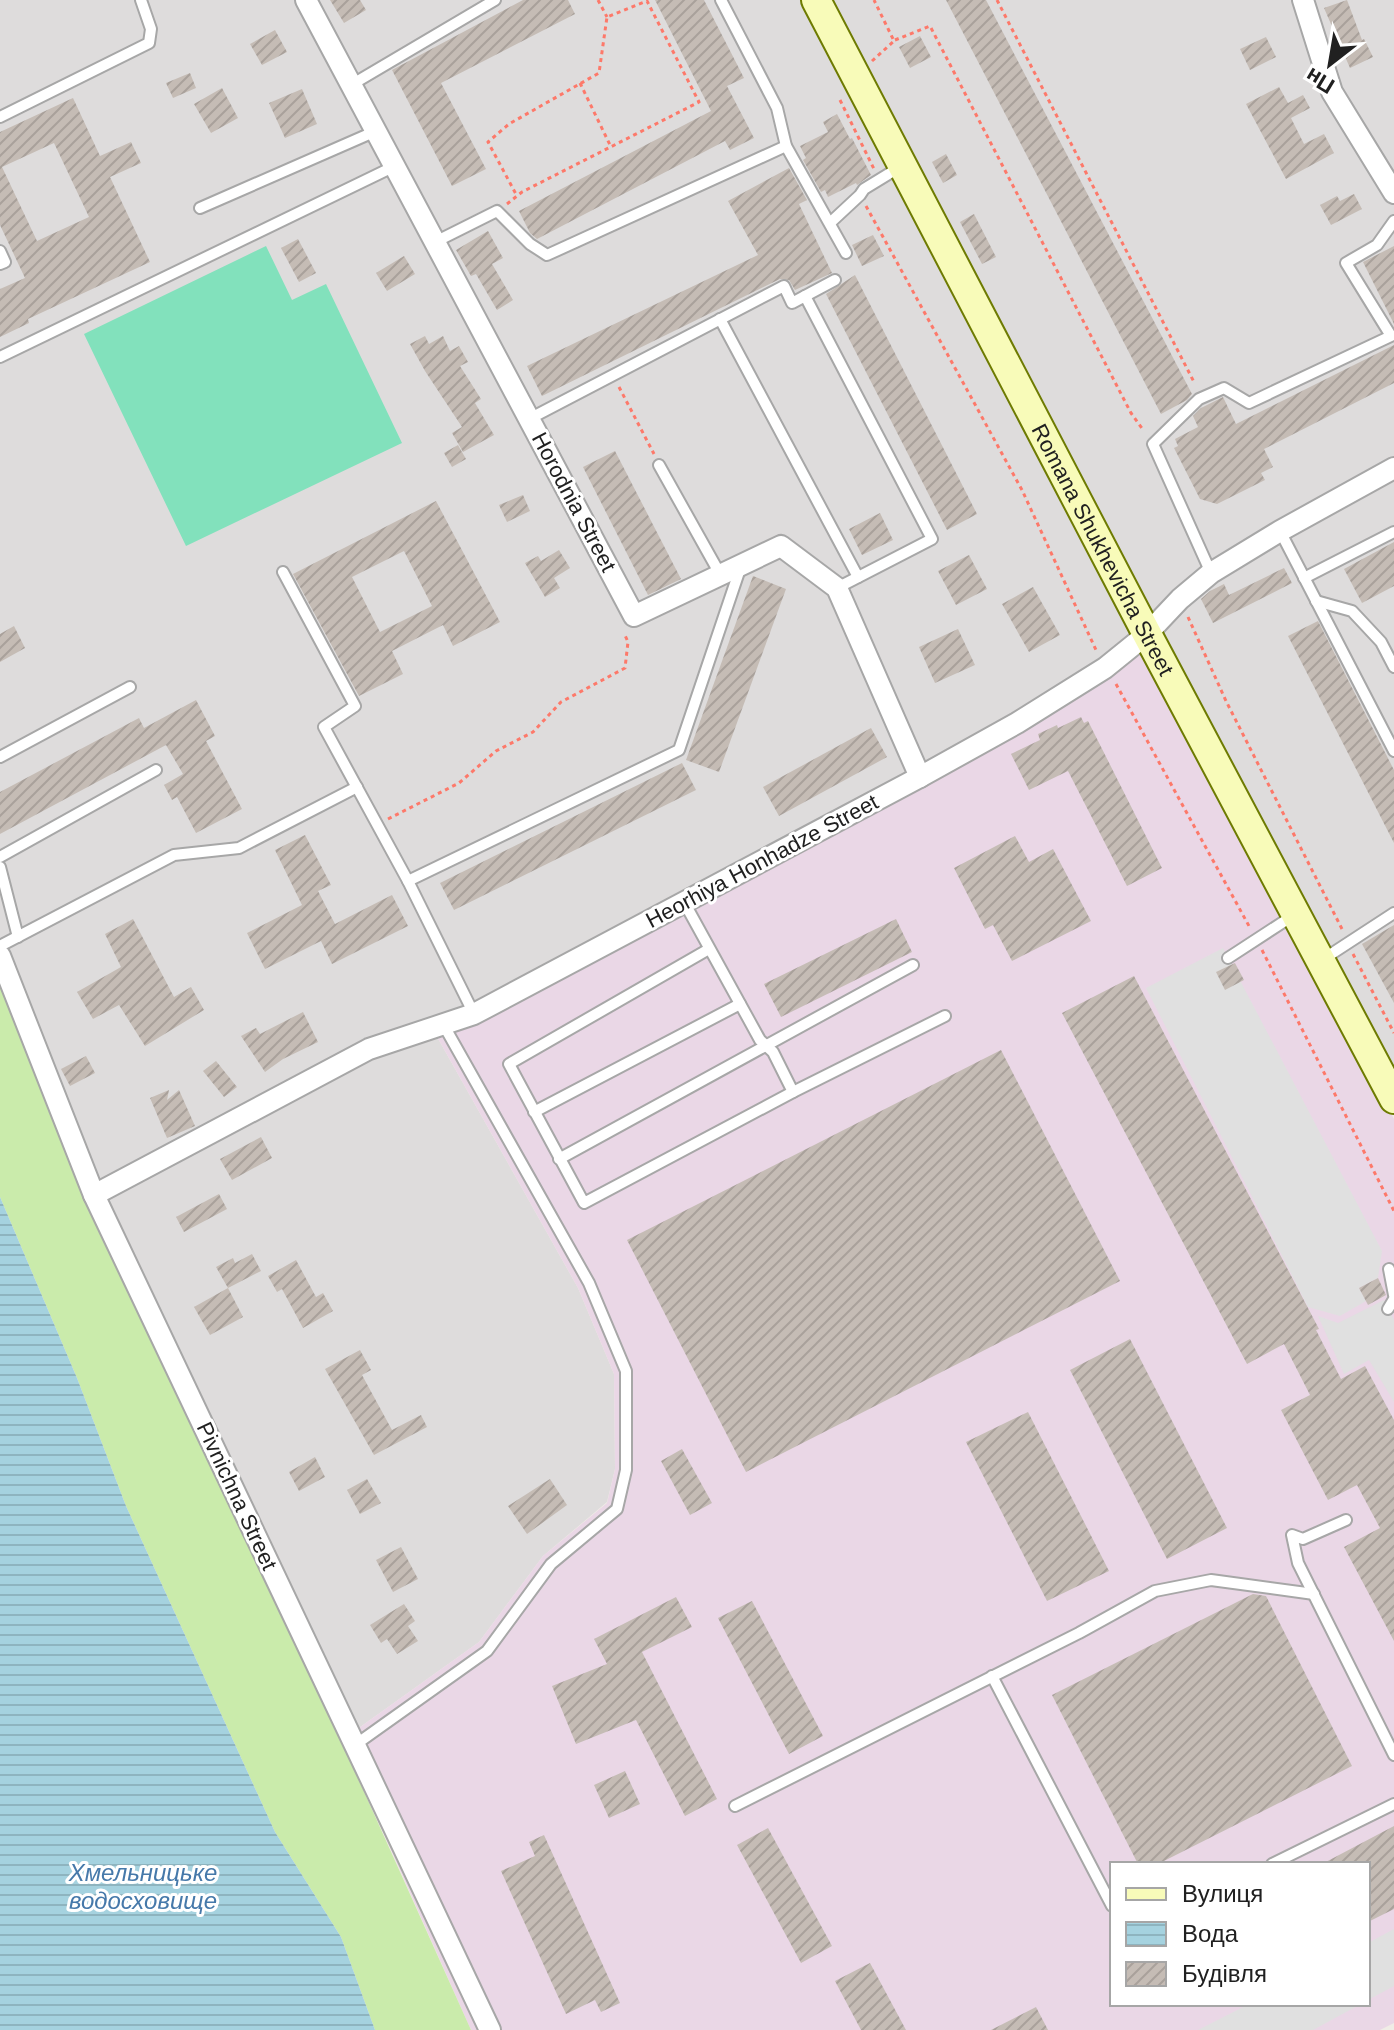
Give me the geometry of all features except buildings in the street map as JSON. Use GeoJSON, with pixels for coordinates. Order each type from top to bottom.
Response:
{"type":"FeatureCollection","features":[{"type":"Feature","properties":{"kind":"main road","name":"Romana Shukhevicha Street"},"geometry":{"type":"LineString","coordinates":[[816,0],[1394,1099]]}},
{"type":"Feature","properties":{"kind":"street","name":"Horodnia Street"},"geometry":{"type":"LineString","coordinates":[[306,0],[634,616]]}},
{"type":"Feature","properties":{"kind":"street"},"geometry":{"type":"LineString","coordinates":[[1303,0],[1332,92],[1392,187]]}},
{"type":"Feature","properties":{"kind":"street","name":"Heorhiya Honhadze Street"},"geometry":{"type":"LineString","coordinates":[[94,1195],[369,1049],[474,1014],[1017,723],[1105,668],[1147,634],[1180,599],[1211,573],[1394,468]]}},
{"type":"Feature","properties":{"kind":"street"},"geometry":{"type":"LineString","coordinates":[[634,616],[781,546],[837,588],[920,777]]}},
{"type":"Feature","properties":{"kind":"street","name":"Pivnichna Street"},"geometry":{"type":"LineString","coordinates":[[0,956],[94,1195],[490,2030]]}},
{"type":"Feature","properties":{"kind":"lane"},"geometry":{"type":"LineString","coordinates":[[0,117],[149,43],[151,29],[141,0]]}},
{"type":"Feature","properties":{"kind":"lane"},"geometry":{"type":"LineString","coordinates":[[351,85],[495,0]]}},
{"type":"Feature","properties":{"kind":"lane"},"geometry":{"type":"LineString","coordinates":[[721,0],[777,108],[786,146],[846,253]]}},
{"type":"Feature","properties":{"kind":"lane"},"geometry":{"type":"LineString","coordinates":[[200,208],[376,131]]}},
{"type":"Feature","properties":{"kind":"lane"},"geometry":{"type":"LineString","coordinates":[[435,242],[497,211],[530,244],[547,255],[786,146]]}},
{"type":"Feature","properties":{"kind":"lane"},"geometry":{"type":"LineString","coordinates":[[0,357],[395,166]]}},
{"type":"Feature","properties":{"kind":"lane"},"geometry":{"type":"LineString","coordinates":[[831,222],[864,189],[903,166]]}},
{"type":"Feature","properties":{"kind":"lane"},"geometry":{"type":"LineString","coordinates":[[1211,573],[1153,444],[1199,399],[1224,388],[1249,403],[1391,336],[1346,263],[1377,245],[1394,221]]}},
{"type":"Feature","properties":{"kind":"lane"},"geometry":{"type":"LineString","coordinates":[[0,251],[5,262],[0,264]]}},
{"type":"Feature","properties":{"kind":"lane"},"geometry":{"type":"LineString","coordinates":[[529,419],[784,286],[792,303],[835,280]]}},
{"type":"Feature","properties":{"kind":"lane"},"geometry":{"type":"LineString","coordinates":[[805,296],[932,539],[837,588]]}},
{"type":"Feature","properties":{"kind":"lane"},"geometry":{"type":"LineString","coordinates":[[720,319],[858,577]]}},
{"type":"Feature","properties":{"kind":"lane"},"geometry":{"type":"LineString","coordinates":[[659,465],[720,574]]}},
{"type":"Feature","properties":{"kind":"lane"},"geometry":{"type":"LineString","coordinates":[[1280,531],[1394,751]]}},
{"type":"Feature","properties":{"kind":"lane"},"geometry":{"type":"LineString","coordinates":[[1304,578],[1394,532]]}},
{"type":"Feature","properties":{"kind":"lane"},"geometry":{"type":"LineString","coordinates":[[408,881],[679,750],[742,564]]}},
{"type":"Feature","properties":{"kind":"lane"},"geometry":{"type":"LineString","coordinates":[[283,572],[355,706],[324,727],[408,881],[474,1014]]}},
{"type":"Feature","properties":{"kind":"lane"},"geometry":{"type":"LineString","coordinates":[[1316,601],[1352,611],[1381,642],[1394,667]]}},
{"type":"Feature","properties":{"kind":"lane"},"geometry":{"type":"LineString","coordinates":[[0,757],[130,687]]}},
{"type":"Feature","properties":{"kind":"lane"},"geometry":{"type":"LineString","coordinates":[[0,857],[156,770]]}},
{"type":"Feature","properties":{"kind":"lane"},"geometry":{"type":"LineString","coordinates":[[0,946],[174,855],[239,848],[357,787]]}},
{"type":"Feature","properties":{"kind":"lane"},"geometry":{"type":"LineString","coordinates":[[0,867],[18,937]]}},
{"type":"Feature","properties":{"kind":"lane"},"geometry":{"type":"LineString","coordinates":[[684,902],[760,1040],[773,1052],[793,1092]]}},
{"type":"Feature","properties":{"kind":"lane"},"geometry":{"type":"LineString","coordinates":[[1321,961],[1394,913]]}},
{"type":"Feature","properties":{"kind":"lane"},"geometry":{"type":"LineString","coordinates":[[1228,958],[1296,914]]}},
{"type":"Feature","properties":{"kind":"lane"},"geometry":{"type":"LineString","coordinates":[[709,949],[509,1064],[584,1203],[793,1092],[945,1016]]}},
{"type":"Feature","properties":{"kind":"lane"},"geometry":{"type":"LineString","coordinates":[[559,1159],[913,965]]}},
{"type":"Feature","properties":{"kind":"lane"},"geometry":{"type":"LineString","coordinates":[[534,1112],[740,1004]]}},
{"type":"Feature","properties":{"kind":"lane"},"geometry":{"type":"LineString","coordinates":[[355,1745],[487,1651],[551,1564],[617,1509],[626,1470],[626,1371],[589,1283],[443,1024]]}},
{"type":"Feature","properties":{"kind":"lane"},"geometry":{"type":"LineString","coordinates":[[1387,1267],[1392,1301]]}},
{"type":"Feature","properties":{"kind":"lane"},"geometry":{"type":"LineString","coordinates":[[1346,1520],[1303,1539],[1292,1535],[1298,1563],[1394,1755]]}},
{"type":"Feature","properties":{"kind":"lane"},"geometry":{"type":"LineString","coordinates":[[735,1806],[1155,1591],[1211,1580],[1314,1594]]}},
{"type":"Feature","properties":{"kind":"lane"},"geometry":{"type":"LineString","coordinates":[[992,1676],[1110,1902]]}},
{"type":"Feature","properties":{"kind":"lane"},"geometry":{"type":"LineString","coordinates":[[1276,1862],[1394,1804]]}},
{"type":"Feature","properties":{"kind":"path"},"geometry":{"type":"LineString","coordinates":[[517,196],[488,142],[509,124],[599,73],[607,17],[598,0]]}},
{"type":"Feature","properties":{"kind":"path"},"geometry":{"type":"LineString","coordinates":[[997,0],[1193,378],[1199,399]]}},
{"type":"Feature","properties":{"kind":"path"},"geometry":{"type":"LineString","coordinates":[[497,211],[517,196],[699,102],[647,1],[607,17]]}},
{"type":"Feature","properties":{"kind":"path"},"geometry":{"type":"LineString","coordinates":[[894,41],[930,26],[1131,413],[1153,444]]}},
{"type":"Feature","properties":{"kind":"path"},"geometry":{"type":"LineString","coordinates":[[580,83],[611,147]]}},
{"type":"Feature","properties":{"kind":"path"},"geometry":{"type":"LineString","coordinates":[[860,195],[1022,490],[1105,668],[1122,692],[1257,939],[1394,1211]]}},
{"type":"Feature","properties":{"kind":"path"},"geometry":{"type":"LineString","coordinates":[[613,375],[659,465]]}},
{"type":"Feature","properties":{"kind":"path"},"geometry":{"type":"LineString","coordinates":[[1180,599],[1226,701],[1394,1033]]}},
{"type":"Feature","properties":{"kind":"path"},"geometry":{"type":"LineString","coordinates":[[377,824],[459,783],[496,751],[533,732],[561,702],[625,668],[628,642],[624,632],[634,616]]}},
{"type":"Feature","properties":{"kind":"shaded area"},"geometry":{"type":"Polygon","coordinates":[[[0,0],[806,0],[1135,632],[1100,661],[916,770],[471,1006],[83,1191],[0,981],[0,0]]]}},
{"type":"Feature","properties":{"kind":"shaded area"},"geometry":{"type":"Polygon","coordinates":[[[826,0],[1394,0],[1394,1081],[826,0]]]}},
{"type":"Feature","properties":{"kind":"shaded area"},"geometry":{"type":"Polygon","coordinates":[[[1143,648],[1394,1119],[1394,2023],[1380,2030],[471,2030],[342,1740],[479,1642],[543,1556],[607,1503],[615,1469],[614,1374],[578,1288],[436,1035],[1143,648]]]}},
{"type":"Feature","properties":{"kind":"shaded area"},"geometry":{"type":"Polygon","coordinates":[[[1223,948],[1382,1251],[1378,1278],[1359,1288],[1366,1301],[1340,1316],[1308,1307],[1146,988],[1223,948]]]}},
{"type":"Feature","properties":{"kind":"shaded area"},"geometry":{"type":"Polygon","coordinates":[[[436,1035],[578,1288],[614,1374],[615,1469],[607,1502],[543,1556],[479,1642],[342,1740],[90,1207],[373,1057],[436,1035]]]}},
{"type":"Feature","properties":{"kind":"shaded area"},"geometry":{"type":"Polygon","coordinates":[[[1384,1300],[1394,1320],[1394,1402],[1369,1360],[1344,1374],[1318,1316],[1338,1323],[1384,1300]]]}},
{"type":"Feature","properties":{"kind":"shaded area"},"geometry":{"type":"Polygon","coordinates":[[[1394,1929],[1394,1986],[1370,1999],[1370,1942],[1394,1929]]]}},
{"type":"Feature","properties":{"kind":"shaded area"},"geometry":{"type":"Polygon","coordinates":[[[1245,2006],[1357,2006],[1313,2030],[1198,2030],[1245,2006]]]}},
{"type":"Feature","properties":{"kind":"green space"},"geometry":{"type":"Polygon","coordinates":[[[266,246],[292,300],[326,284],[402,443],[186,546],[84,334],[266,246]]]}},
{"type":"Feature","properties":{"kind":"green space"},"geometry":{"type":"Polygon","coordinates":[[[0,981],[471,2030],[375,2030],[341,1937],[275,1832],[126,1506],[77,1378],[0,1197],[0,981]]]}},
{"type":"Feature","properties":{"kind":"water","name":"Хмельницьке водосховище"},"geometry":{"type":"Polygon","coordinates":[[[0,1197],[77,1378],[126,1506],[275,1832],[341,1937],[375,2030],[0,2030],[0,1197]]]}}]}
